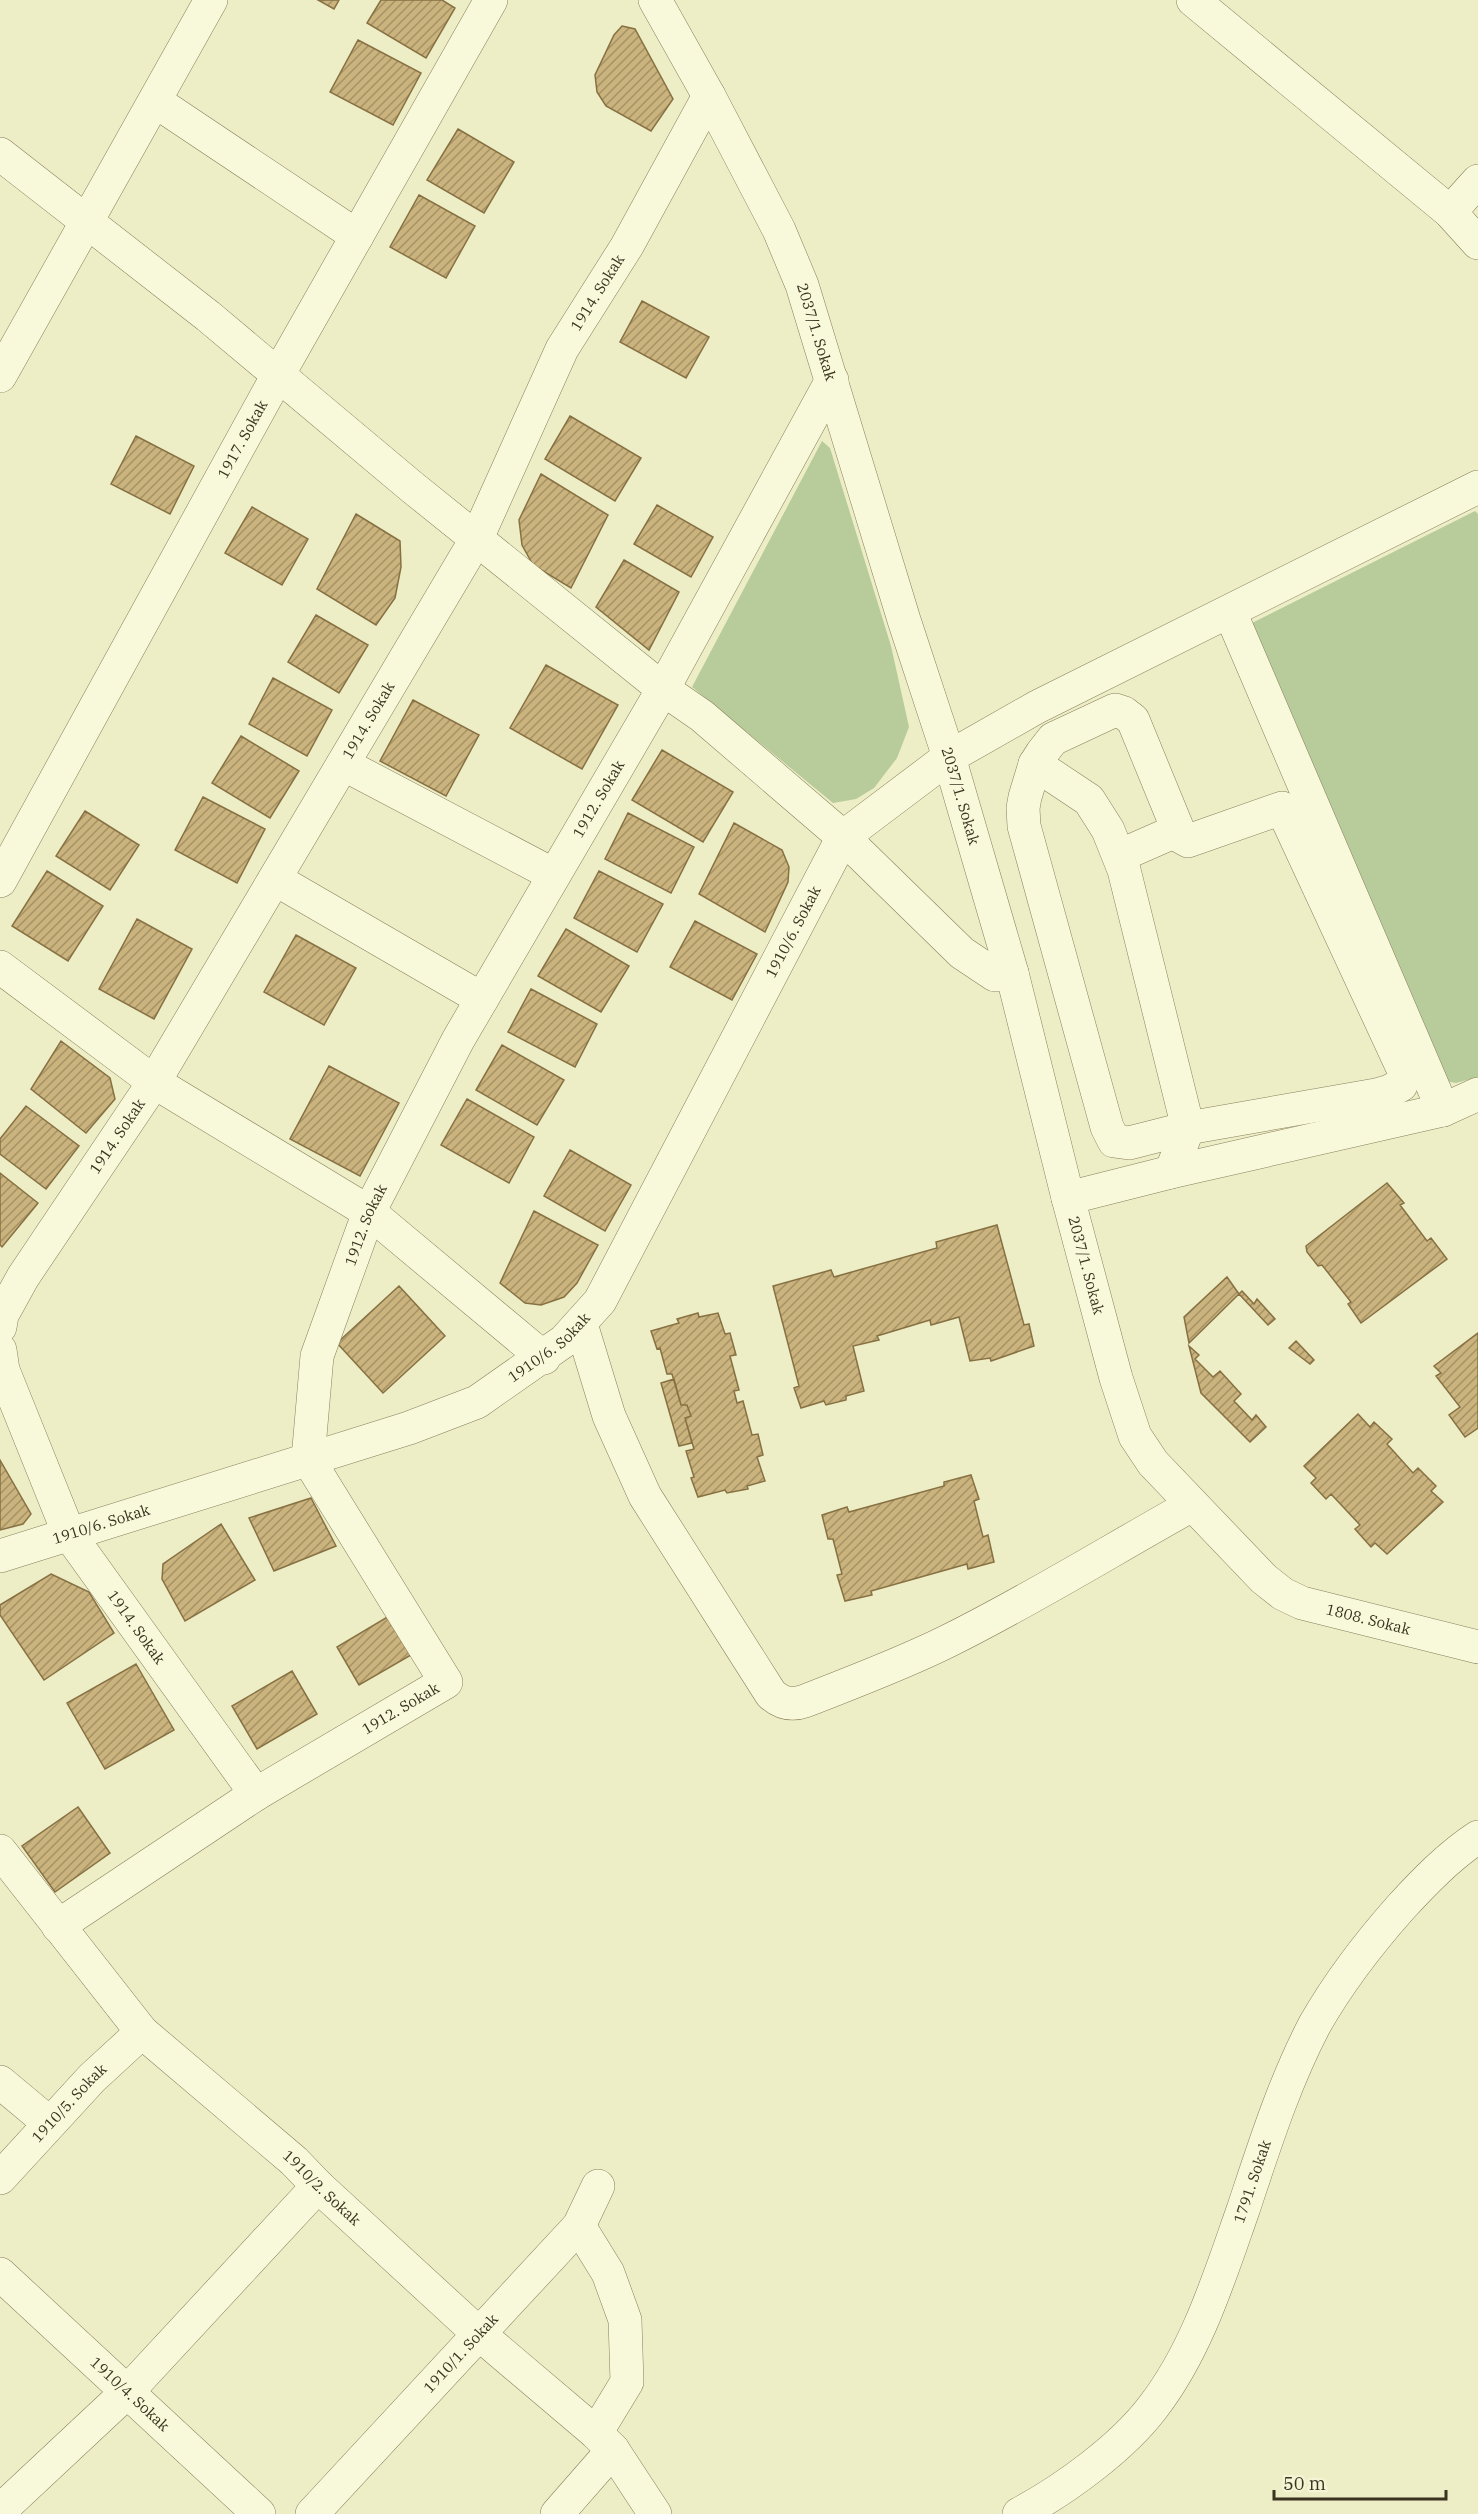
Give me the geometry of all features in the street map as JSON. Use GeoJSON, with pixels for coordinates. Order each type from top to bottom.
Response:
{"type":"FeatureCollection","features":[{"type":"Feature","properties":{"kind":"street"},"geometry":{"type":"LineString","coordinates":[[0,376],[211,0]]}},
{"type":"Feature","properties":{"kind":"street","name":"1917. Sokak"},"geometry":{"type":"LineString","coordinates":[[0,881],[278,375],[491,0]]}},
{"type":"Feature","properties":{"kind":"street","name":"2037/1. Sokak"},"geometry":{"type":"LineString","coordinates":[[655,0],[709,96],[779,230],[802,285],[904,620],[950,757],[1012,973],[1116,1378],[1135,1436],[1153,1463],[1264,1579]]}},
{"type":"Feature","properties":{"kind":"street"},"geometry":{"type":"LineString","coordinates":[[1193,0],[1450,212],[1478,243]]}},
{"type":"Feature","properties":{"kind":"street","name":"1914. Sokak"},"geometry":{"type":"LineString","coordinates":[[0,1327],[2,1315],[23,1277],[154,1082],[477,538],[562,349],[627,246],[709,96]]}},
{"type":"Feature","properties":{"kind":"street"},"geometry":{"type":"LineString","coordinates":[[155,101],[357,236]]}},
{"type":"Feature","properties":{"kind":"street"},"geometry":{"type":"LineString","coordinates":[[0,154],[208,316],[477,538],[663,688],[702,716],[843,837],[962,953],[995,975],[1012,973]]}},
{"type":"Feature","properties":{"kind":"street"},"geometry":{"type":"LineString","coordinates":[[1450,212],[1478,181]]}},
{"type":"Feature","properties":{"kind":"street","name":"1912. Sokak"},"geometry":{"type":"LineString","coordinates":[[58,1926],[256,1794],[446,1682],[308,1460],[317,1356],[369,1212],[458,1040],[663,688],[831,380]]}},
{"type":"Feature","properties":{"kind":"street"},"geometry":{"type":"LineString","coordinates":[[843,837],[950,757],[1037,707],[1478,487]]}},
{"type":"Feature","properties":{"kind":"street"},"geometry":{"type":"LineString","coordinates":[[1230,612],[1443,1110]]}},
{"type":"Feature","properties":{"kind":"street"},"geometry":{"type":"LineString","coordinates":[[1115,710],[1124,713],[1132,720],[1176,831],[1188,841],[1282,808],[1405,1073],[1401,1085],[1376,1095],[1188,1128],[1129,1143],[1114,1141],[1109,1133],[1024,826],[1023,808],[1035,764],[1053,739],[1115,710]]}},
{"type":"Feature","properties":{"kind":"street"},"geometry":{"type":"LineString","coordinates":[[343,764],[554,875]]}},
{"type":"Feature","properties":{"kind":"street"},"geometry":{"type":"LineString","coordinates":[[1035,764],[1089,800],[1108,830],[1124,870],[1188,1128],[1171,1172]]}},
{"type":"Feature","properties":{"kind":"street"},"geometry":{"type":"LineString","coordinates":[[1119,856],[1176,831]]}},
{"type":"Feature","properties":{"kind":"street","name":"1910/6. Sokak"},"geometry":{"type":"LineString","coordinates":[[0,1556],[410,1428],[477,1402],[544,1358],[564,1341],[600,1301],[843,837]]}},
{"type":"Feature","properties":{"kind":"street"},"geometry":{"type":"LineString","coordinates":[[275,879],[482,999]]}},
{"type":"Feature","properties":{"kind":"street"},"geometry":{"type":"LineString","coordinates":[[0,967],[154,1082],[369,1212],[544,1358]]}},
{"type":"Feature","properties":{"kind":"street"},"geometry":{"type":"LineString","coordinates":[[1068,1198],[1443,1110],[1478,1094]]}},
{"type":"Feature","properties":{"kind":"street"},"geometry":{"type":"LineString","coordinates":[[581,1324],[609,1416],[645,1496],[771,1694],[784,1703],[798,1704],[916,1657],[947,1642],[1192,1504]]}},
{"type":"Feature","properties":{"kind":"street","name":"1914. Sokak"},"geometry":{"type":"LineString","coordinates":[[1,1363],[69,1534],[256,1794]]}},
{"type":"Feature","properties":{"kind":"street","name":"1808. Sokak"},"geometry":{"type":"LineString","coordinates":[[1264,1579],[1283,1594],[1302,1603],[1478,1647]]}},
{"type":"Feature","properties":{"kind":"street","name":"1791. Sokak"},"geometry":{"type":"LineString","coordinates":[[1019,2514],[1085,2472],[1153,2408],[1192,2343],[1216,2287],[1286,2087],[1315,2024],[1345,1977],[1385,1925],[1424,1881],[1478,1837]]}},
{"type":"Feature","properties":{"kind":"street","name":"1910/2. Sokak"},"geometry":{"type":"LineString","coordinates":[[0,1851],[142,2032],[294,2161],[318,2186],[478,2333],[604,2442],[655,2514]]}},
{"type":"Feature","properties":{"kind":"street","name":"1910/5. Sokak"},"geometry":{"type":"LineString","coordinates":[[0,2178],[48,2122],[142,2032]]}},
{"type":"Feature","properties":{"kind":"street"},"geometry":{"type":"LineString","coordinates":[[0,2082],[48,2122]]}},
{"type":"Feature","properties":{"kind":"street"},"geometry":{"type":"LineString","coordinates":[[4,2509],[127,2392],[318,2186]]}},
{"type":"Feature","properties":{"kind":"street","name":"1910/1. Sokak"},"geometry":{"type":"LineString","coordinates":[[312,2514],[579,2226],[598,2186]]}},
{"type":"Feature","properties":{"kind":"street"},"geometry":{"type":"LineString","coordinates":[[557,2514],[604,2442],[627,2382],[625,2320],[609,2273],[579,2226]]}},
{"type":"Feature","properties":{"kind":"street","name":"1910/4. Sokak"},"geometry":{"type":"LineString","coordinates":[[0,2274],[259,2514]]}},
{"type":"Feature","properties":{"kind":"green space"},"geometry":{"type":"Polygon","coordinates":[[[822,441],[830,448],[891,646],[909,727],[897,758],[874,788],[856,799],[833,803],[692,687],[822,441]]]}},
{"type":"Feature","properties":{"kind":"green space"},"geometry":{"type":"Polygon","coordinates":[[[1475,511],[1478,514],[1478,1077],[1456,1083],[1439,1080],[1246,626],[1475,511]]]}},
{"type":"Feature","properties":{"kind":"building"},"geometry":{"type":"Polygon","coordinates":[[[318,0],[339,0],[334,9],[318,0]]]}},
{"type":"Feature","properties":{"kind":"building"},"geometry":{"type":"Polygon","coordinates":[[[381,0],[442,0],[455,8],[426,58],[367,23],[381,0]]]}},
{"type":"Feature","properties":{"kind":"building"},"geometry":{"type":"Polygon","coordinates":[[[622,26],[635,29],[673,99],[651,131],[606,106],[597,92],[595,75],[614,35],[622,26]]]}},
{"type":"Feature","properties":{"kind":"building"},"geometry":{"type":"Polygon","coordinates":[[[358,40],[421,73],[393,125],[330,92],[358,40]]]}},
{"type":"Feature","properties":{"kind":"building"},"geometry":{"type":"Polygon","coordinates":[[[458,129],[514,162],[484,213],[427,180],[458,129]]]}},
{"type":"Feature","properties":{"kind":"building"},"geometry":{"type":"Polygon","coordinates":[[[419,195],[475,226],[446,278],[390,247],[419,195]]]}},
{"type":"Feature","properties":{"kind":"building"},"geometry":{"type":"Polygon","coordinates":[[[642,301],[709,337],[686,378],[620,342],[642,301]]]}},
{"type":"Feature","properties":{"kind":"building"},"geometry":{"type":"Polygon","coordinates":[[[570,416],[641,458],[615,501],[545,459],[570,416]]]}},
{"type":"Feature","properties":{"kind":"building"},"geometry":{"type":"Polygon","coordinates":[[[136,436],[194,466],[170,514],[111,484],[136,436]]]}},
{"type":"Feature","properties":{"kind":"building"},"geometry":{"type":"Polygon","coordinates":[[[541,474],[608,515],[571,588],[533,565],[522,545],[519,520],[541,474]]]}},
{"type":"Feature","properties":{"kind":"building"},"geometry":{"type":"Polygon","coordinates":[[[657,505],[713,537],[691,577],[634,544],[657,505]]]}},
{"type":"Feature","properties":{"kind":"building"},"geometry":{"type":"Polygon","coordinates":[[[252,507],[308,539],[282,585],[225,553],[252,507]]]}},
{"type":"Feature","properties":{"kind":"building"},"geometry":{"type":"Polygon","coordinates":[[[356,514],[400,541],[401,567],[395,598],[376,625],[317,589],[356,514]]]}},
{"type":"Feature","properties":{"kind":"building"},"geometry":{"type":"Polygon","coordinates":[[[624,560],[679,592],[649,650],[596,607],[624,560]]]}},
{"type":"Feature","properties":{"kind":"building"},"geometry":{"type":"Polygon","coordinates":[[[316,615],[368,645],[339,693],[288,662],[316,615]]]}},
{"type":"Feature","properties":{"kind":"building"},"geometry":{"type":"Polygon","coordinates":[[[546,665],[618,705],[582,769],[510,728],[546,665]]]}},
{"type":"Feature","properties":{"kind":"building"},"geometry":{"type":"Polygon","coordinates":[[[273,678],[332,710],[307,756],[249,724],[273,678]]]}},
{"type":"Feature","properties":{"kind":"building"},"geometry":{"type":"Polygon","coordinates":[[[413,700],[479,735],[446,796],[380,761],[413,700]]]}},
{"type":"Feature","properties":{"kind":"building"},"geometry":{"type":"Polygon","coordinates":[[[241,736],[299,771],[270,818],[212,783],[241,736]]]}},
{"type":"Feature","properties":{"kind":"building"},"geometry":{"type":"Polygon","coordinates":[[[662,750],[733,792],[703,842],[632,800],[662,750]]]}},
{"type":"Feature","properties":{"kind":"building"},"geometry":{"type":"Polygon","coordinates":[[[203,797],[265,829],[237,883],[175,850],[203,797]]]}},
{"type":"Feature","properties":{"kind":"building"},"geometry":{"type":"Polygon","coordinates":[[[85,811],[139,845],[110,890],[56,856],[85,811]]]}},
{"type":"Feature","properties":{"kind":"building"},"geometry":{"type":"Polygon","coordinates":[[[628,813],[694,847],[671,893],[605,859],[628,813]]]}},
{"type":"Feature","properties":{"kind":"building"},"geometry":{"type":"Polygon","coordinates":[[[734,823],[782,850],[789,867],[788,882],[765,932],[699,894],[734,823]]]}},
{"type":"Feature","properties":{"kind":"building"},"geometry":{"type":"Polygon","coordinates":[[[47,871],[103,906],[68,961],[12,926],[47,871]]]}},
{"type":"Feature","properties":{"kind":"building"},"geometry":{"type":"Polygon","coordinates":[[[599,871],[663,904],[637,952],[574,918],[599,871]]]}},
{"type":"Feature","properties":{"kind":"building"},"geometry":{"type":"Polygon","coordinates":[[[137,919],[192,949],[154,1019],[99,989],[137,919]]]}},
{"type":"Feature","properties":{"kind":"building"},"geometry":{"type":"Polygon","coordinates":[[[695,921],[757,954],[732,1000],[670,967],[695,921]]]}},
{"type":"Feature","properties":{"kind":"building"},"geometry":{"type":"Polygon","coordinates":[[[566,929],[629,966],[601,1012],[538,976],[566,929]]]}},
{"type":"Feature","properties":{"kind":"building"},"geometry":{"type":"Polygon","coordinates":[[[296,935],[356,968],[324,1025],[264,992],[296,935]]]}},
{"type":"Feature","properties":{"kind":"building"},"geometry":{"type":"Polygon","coordinates":[[[531,989],[597,1024],[575,1067],[508,1032],[531,989]]]}},
{"type":"Feature","properties":{"kind":"building"},"geometry":{"type":"Polygon","coordinates":[[[61,1041],[110,1078],[115,1099],[86,1133],[31,1089],[61,1041]]]}},
{"type":"Feature","properties":{"kind":"building"},"geometry":{"type":"Polygon","coordinates":[[[502,1045],[564,1080],[537,1125],[476,1090],[502,1045]]]}},
{"type":"Feature","properties":{"kind":"building"},"geometry":{"type":"Polygon","coordinates":[[[329,1066],[399,1103],[360,1176],[290,1139],[329,1066]]]}},
{"type":"Feature","properties":{"kind":"building"},"geometry":{"type":"Polygon","coordinates":[[[467,1099],[534,1137],[509,1183],[441,1145],[467,1099]]]}},
{"type":"Feature","properties":{"kind":"building"},"geometry":{"type":"Polygon","coordinates":[[[26,1106],[79,1146],[46,1189],[0,1154],[0,1139],[26,1106]]]}},
{"type":"Feature","properties":{"kind":"building"},"geometry":{"type":"Polygon","coordinates":[[[570,1150],[631,1185],[605,1231],[544,1196],[570,1150]]]}},
{"type":"Feature","properties":{"kind":"building"},"geometry":{"type":"Polygon","coordinates":[[[0,1173],[38,1203],[2,1247],[0,1245],[0,1173]]]}},
{"type":"Feature","properties":{"kind":"building"},"geometry":{"type":"Polygon","coordinates":[[[1387,1183],[1404,1203],[1400,1205],[1427,1241],[1431,1238],[1447,1259],[1361,1323],[1348,1304],[1351,1302],[1322,1265],[1318,1266],[1307,1252],[1306,1246],[1387,1183]]]}},
{"type":"Feature","properties":{"kind":"building"},"geometry":{"type":"Polygon","coordinates":[[[534,1211],[598,1245],[577,1283],[564,1297],[541,1305],[525,1303],[500,1283],[534,1211]]]}},
{"type":"Feature","properties":{"kind":"building"},"geometry":{"type":"Polygon","coordinates":[[[997,1225],[1024,1325],[1029,1324],[1034,1346],[991,1361],[990,1358],[970,1361],[959,1317],[931,1325],[930,1320],[877,1336],[879,1340],[853,1346],[864,1391],[846,1396],[846,1400],[826,1405],[824,1401],[801,1408],[794,1388],[799,1386],[773,1286],[831,1270],[834,1277],[937,1248],[936,1242],[997,1225]]]}},
{"type":"Feature","properties":{"kind":"building"},"geometry":{"type":"Polygon","coordinates":[[[1227,1277],[1239,1294],[1189,1343],[1184,1317],[1227,1277]]]}},
{"type":"Feature","properties":{"kind":"building"},"geometry":{"type":"Polygon","coordinates":[[[399,1286],[445,1336],[383,1393],[337,1343],[399,1286]]]}},
{"type":"Feature","properties":{"kind":"building"},"geometry":{"type":"Polygon","coordinates":[[[1242,1291],[1254,1304],[1257,1299],[1275,1319],[1268,1325],[1239,1294],[1242,1291]]]}},
{"type":"Feature","properties":{"kind":"building"},"geometry":{"type":"Polygon","coordinates":[[[698,1313],[699,1317],[718,1313],[725,1334],[730,1333],[736,1355],[730,1356],[739,1390],[734,1391],[737,1403],[743,1401],[752,1435],[758,1434],[763,1455],[757,1457],[765,1481],[747,1486],[748,1489],[727,1493],[725,1490],[698,1497],[691,1478],[694,1477],[686,1451],[694,1449],[685,1418],[691,1416],[687,1405],[681,1405],[672,1374],[667,1374],[660,1348],[657,1349],[651,1331],[679,1323],[677,1319],[698,1313]]]}},
{"type":"Feature","properties":{"kind":"building"},"geometry":{"type":"Polygon","coordinates":[[[1478,1333],[1478,1428],[1465,1437],[1449,1415],[1460,1407],[1436,1376],[1441,1373],[1434,1366],[1478,1333]]]}},
{"type":"Feature","properties":{"kind":"building"},"geometry":{"type":"Polygon","coordinates":[[[1296,1341],[1314,1360],[1310,1364],[1289,1348],[1296,1341]]]}},
{"type":"Feature","properties":{"kind":"building"},"geometry":{"type":"Polygon","coordinates":[[[1189,1346],[1199,1355],[1195,1359],[1213,1377],[1220,1371],[1241,1394],[1234,1401],[1252,1420],[1256,1415],[1266,1427],[1250,1442],[1201,1393],[1189,1346]]]}},
{"type":"Feature","properties":{"kind":"building"},"geometry":{"type":"Polygon","coordinates":[[[674,1379],[681,1405],[687,1405],[691,1416],[685,1418],[692,1443],[679,1446],[661,1383],[674,1379]]]}},
{"type":"Feature","properties":{"kind":"building"},"geometry":{"type":"Polygon","coordinates":[[[1358,1414],[1370,1427],[1374,1422],[1392,1439],[1387,1444],[1413,1473],[1418,1468],[1436,1486],[1431,1491],[1443,1502],[1387,1554],[1375,1543],[1371,1547],[1355,1529],[1360,1525],[1331,1494],[1326,1499],[1311,1483],[1316,1478],[1304,1466],[1358,1414]]]}},
{"type":"Feature","properties":{"kind":"building"},"geometry":{"type":"Polygon","coordinates":[[[0,1460],[31,1514],[23,1524],[0,1530],[0,1460]]]}},
{"type":"Feature","properties":{"kind":"building"},"geometry":{"type":"Polygon","coordinates":[[[971,1475],[979,1499],[974,1501],[983,1537],[988,1535],[994,1562],[968,1569],[967,1564],[871,1591],[872,1595],[845,1601],[837,1575],[842,1574],[833,1539],[828,1539],[822,1515],[847,1507],[849,1512],[944,1486],[944,1482],[971,1475]]]}},
{"type":"Feature","properties":{"kind":"building"},"geometry":{"type":"Polygon","coordinates":[[[311,1498],[336,1546],[274,1571],[249,1518],[311,1498]]]}},
{"type":"Feature","properties":{"kind":"building"},"geometry":{"type":"Polygon","coordinates":[[[221,1524],[255,1580],[185,1621],[162,1579],[163,1564],[221,1524]]]}},
{"type":"Feature","properties":{"kind":"building"},"geometry":{"type":"Polygon","coordinates":[[[51,1574],[89,1592],[114,1633],[44,1680],[0,1615],[0,1605],[51,1574]]]}},
{"type":"Feature","properties":{"kind":"building"},"geometry":{"type":"Polygon","coordinates":[[[389,1616],[411,1655],[359,1685],[337,1647],[389,1616]]]}},
{"type":"Feature","properties":{"kind":"building"},"geometry":{"type":"Polygon","coordinates":[[[136,1664],[174,1730],[105,1769],[67,1703],[136,1664]]]}},
{"type":"Feature","properties":{"kind":"building"},"geometry":{"type":"Polygon","coordinates":[[[292,1671],[317,1714],[257,1749],[232,1706],[292,1671]]]}},
{"type":"Feature","properties":{"kind":"building"},"geometry":{"type":"Polygon","coordinates":[[[78,1807],[110,1853],[55,1892],[22,1846],[78,1807]]]}}]}
